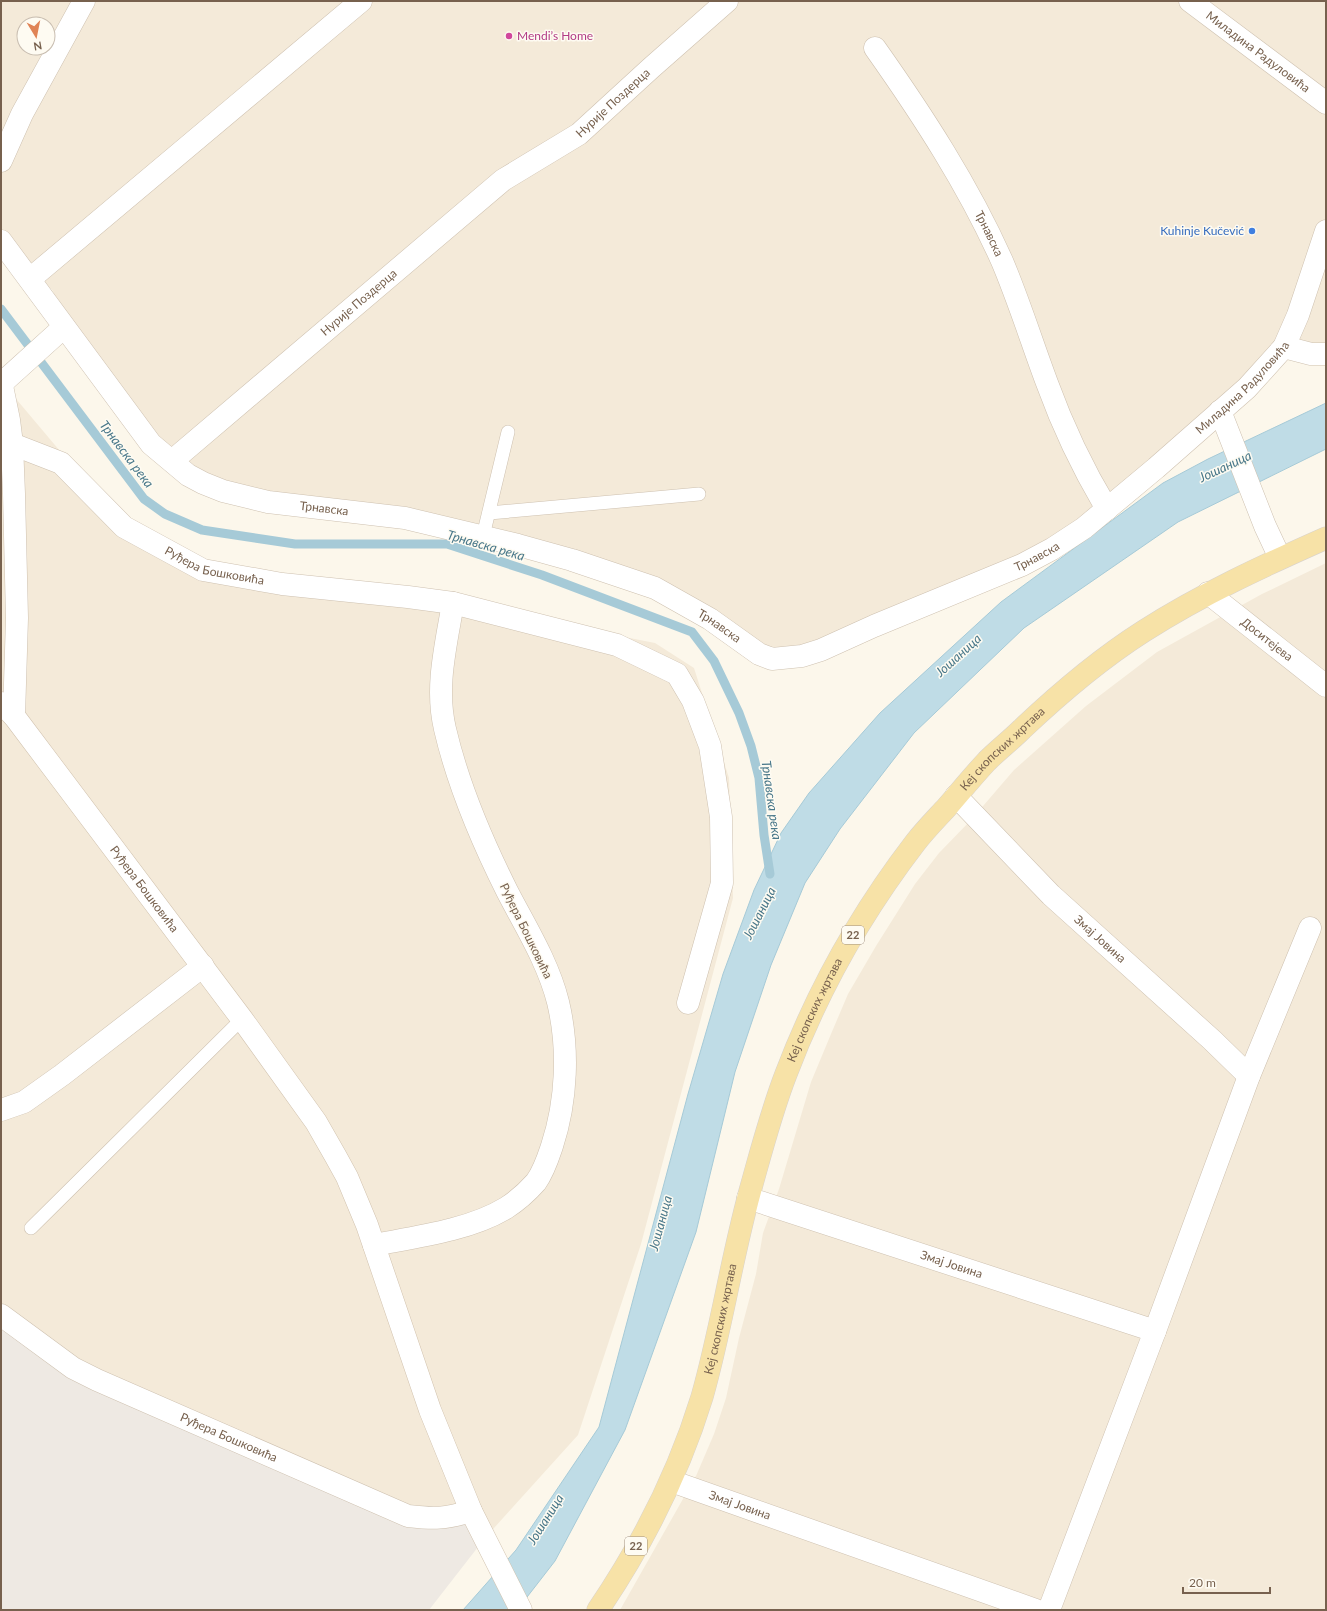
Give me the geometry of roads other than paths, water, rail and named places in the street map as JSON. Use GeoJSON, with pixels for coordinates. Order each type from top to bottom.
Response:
{"type":"FeatureCollection","features":[{"type":"Feature","properties":{"kind":"main road","name":"Кеј скопских жртава"},"geometry":{"type":"LineString","coordinates":[[601,1609],[654,1515],[671,1481],[691,1431],[710,1369],[748,1198],[768,1128],[786,1074],[824,987],[859,925],[891,876],[918,840],[987,761],[1067,688],[1142,632],[1208,593],[1240,576],[1326,538]]}},
{"type":"Feature","properties":{"kind":"street"},"geometry":{"type":"LineString","coordinates":[[1,162],[22,114],[84,1]]}},
{"type":"Feature","properties":{"kind":"street"},"geometry":{"type":"LineString","coordinates":[[30,279],[361,1]]}},
{"type":"Feature","properties":{"kind":"street","name":"Нурије Поздерца"},"geometry":{"type":"LineString","coordinates":[[172,461],[503,180],[580,134],[651,68],[727,1]]}},
{"type":"Feature","properties":{"kind":"street","name":"Миладина Радуловића"},"geometry":{"type":"LineString","coordinates":[[1190,1],[1326,103]]}},
{"type":"Feature","properties":{"kind":"street","name":"Трнавска"},"geometry":{"type":"LineString","coordinates":[[172,461],[188,475],[223,491],[268,502],[405,518],[483,536],[572,560],[655,588],[710,619],[759,654],[772,659],[802,656],[821,650],[874,626],[1022,566],[1052,549],[1084,528],[1107,509],[1087,476],[1066,430],[1002,262],[982,221],[927,123],[874,48]]}},
{"type":"Feature","properties":{"kind":"street","name":"Миладина Радуловића"},"geometry":{"type":"LineString","coordinates":[[1107,509],[1247,388],[1284,347],[1298,315],[1326,231]]}},
{"type":"Feature","properties":{"kind":"street"},"geometry":{"type":"LineString","coordinates":[[1,241],[30,279],[58,334],[151,444],[172,461]]}},
{"type":"Feature","properties":{"kind":"street"},"geometry":{"type":"LineString","coordinates":[[6,378],[58,334]]}},
{"type":"Feature","properties":{"kind":"street"},"geometry":{"type":"LineString","coordinates":[[1284,347],[1311,354],[1326,354]]}},
{"type":"Feature","properties":{"kind":"street","name":"Руђера Бошковића"},"geometry":{"type":"LineString","coordinates":[[6,378],[12,444],[16,603],[8,710],[242,1019],[316,1122],[336,1157],[356,1199],[374,1245],[430,1410],[471,1512],[521,1610]]}},
{"type":"Feature","properties":{"kind":"street"},"geometry":{"type":"LineString","coordinates":[[1220,411],[1265,526],[1280,558]]}},
{"type":"Feature","properties":{"kind":"street","name":"Руђера Бошковића"},"geometry":{"type":"LineString","coordinates":[[12,444],[61,463],[124,527],[203,570],[282,584],[408,597],[453,604],[617,645],[677,674],[693,701],[710,746],[721,817],[722,883],[688,1003]]}},
{"type":"Feature","properties":{"kind":"street","name":"Доситејева"},"geometry":{"type":"LineString","coordinates":[[1208,593],[1326,686]]}},
{"type":"Feature","properties":{"kind":"street","name":"Руђера Бошковића"},"geometry":{"type":"LineString","coordinates":[[374,1245],[426,1235],[484,1220],[508,1207],[524,1194],[536,1181],[547,1161],[559,1123],[564,1084],[564,1054],[558,1000],[543,962],[507,892],[474,818],[460,783],[444,727],[440,689],[453,604]]}},
{"type":"Feature","properties":{"kind":"street","name":"Змај Јовина"},"geometry":{"type":"LineString","coordinates":[[956,796],[1051,896],[1212,1040],[1250,1076]]}},
{"type":"Feature","properties":{"kind":"street"},"geometry":{"type":"LineString","coordinates":[[1049,1610],[1250,1076],[1310,928]]}},
{"type":"Feature","properties":{"kind":"street"},"geometry":{"type":"LineString","coordinates":[[1,1110],[24,1102],[62,1075],[203,966]]}},
{"type":"Feature","properties":{"kind":"street","name":"Змај Јовина"},"geometry":{"type":"LineString","coordinates":[[748,1198],[1155,1331]]}},
{"type":"Feature","properties":{"kind":"street","name":"Руђера Бошковића"},"geometry":{"type":"LineString","coordinates":[[1,1315],[73,1368],[97,1380],[408,1516],[430,1519],[448,1518],[471,1512]]}},
{"type":"Feature","properties":{"kind":"street","name":"Змај Јовина"},"geometry":{"type":"LineString","coordinates":[[671,1481],[1036,1610]]}},
{"type":"Feature","properties":{"kind":"lane"},"geometry":{"type":"LineString","coordinates":[[483,536],[508,432]]}},
{"type":"Feature","properties":{"kind":"lane"},"geometry":{"type":"LineString","coordinates":[[489,513],[699,494]]}},
{"type":"Feature","properties":{"kind":"lane"},"geometry":{"type":"LineString","coordinates":[[31,1228],[242,1019]]}},
{"type":"Feature","properties":{"kind":"water","name":"Јошаница"},"geometry":{"type":"Polygon","coordinates":[[[1326,403],[1326,449],[1178,522],[1024,628],[914,733],[840,829],[805,883],[771,965],[735,1072],[696,1232],[625,1430],[555,1561],[517,1610],[463,1610],[516,1550],[599,1427],[688,1094],[723,974],[754,890],[781,833],[809,793],[880,713],[1001,602],[1163,483],[1208,459],[1326,403]]]}},
{"type":"Feature","properties":{"kind":"waterway","name":"Трнавска река"},"geometry":{"type":"LineString","coordinates":[[1,309],[144,499],[165,514],[202,530],[295,544],[447,544],[542,575],[692,632],[714,661],[739,713],[751,746],[759,778],[764,835],[770,874]]}},
{"type":"Feature","properties":{"kind":"place","name":"Mendi’s Home"},"geometry":{"type":"Point","coordinates":[509,36]}},
{"type":"Feature","properties":{"kind":"place","name":"Kuhinje Kučević"},"geometry":{"type":"Point","coordinates":[1252,231]}}]}
